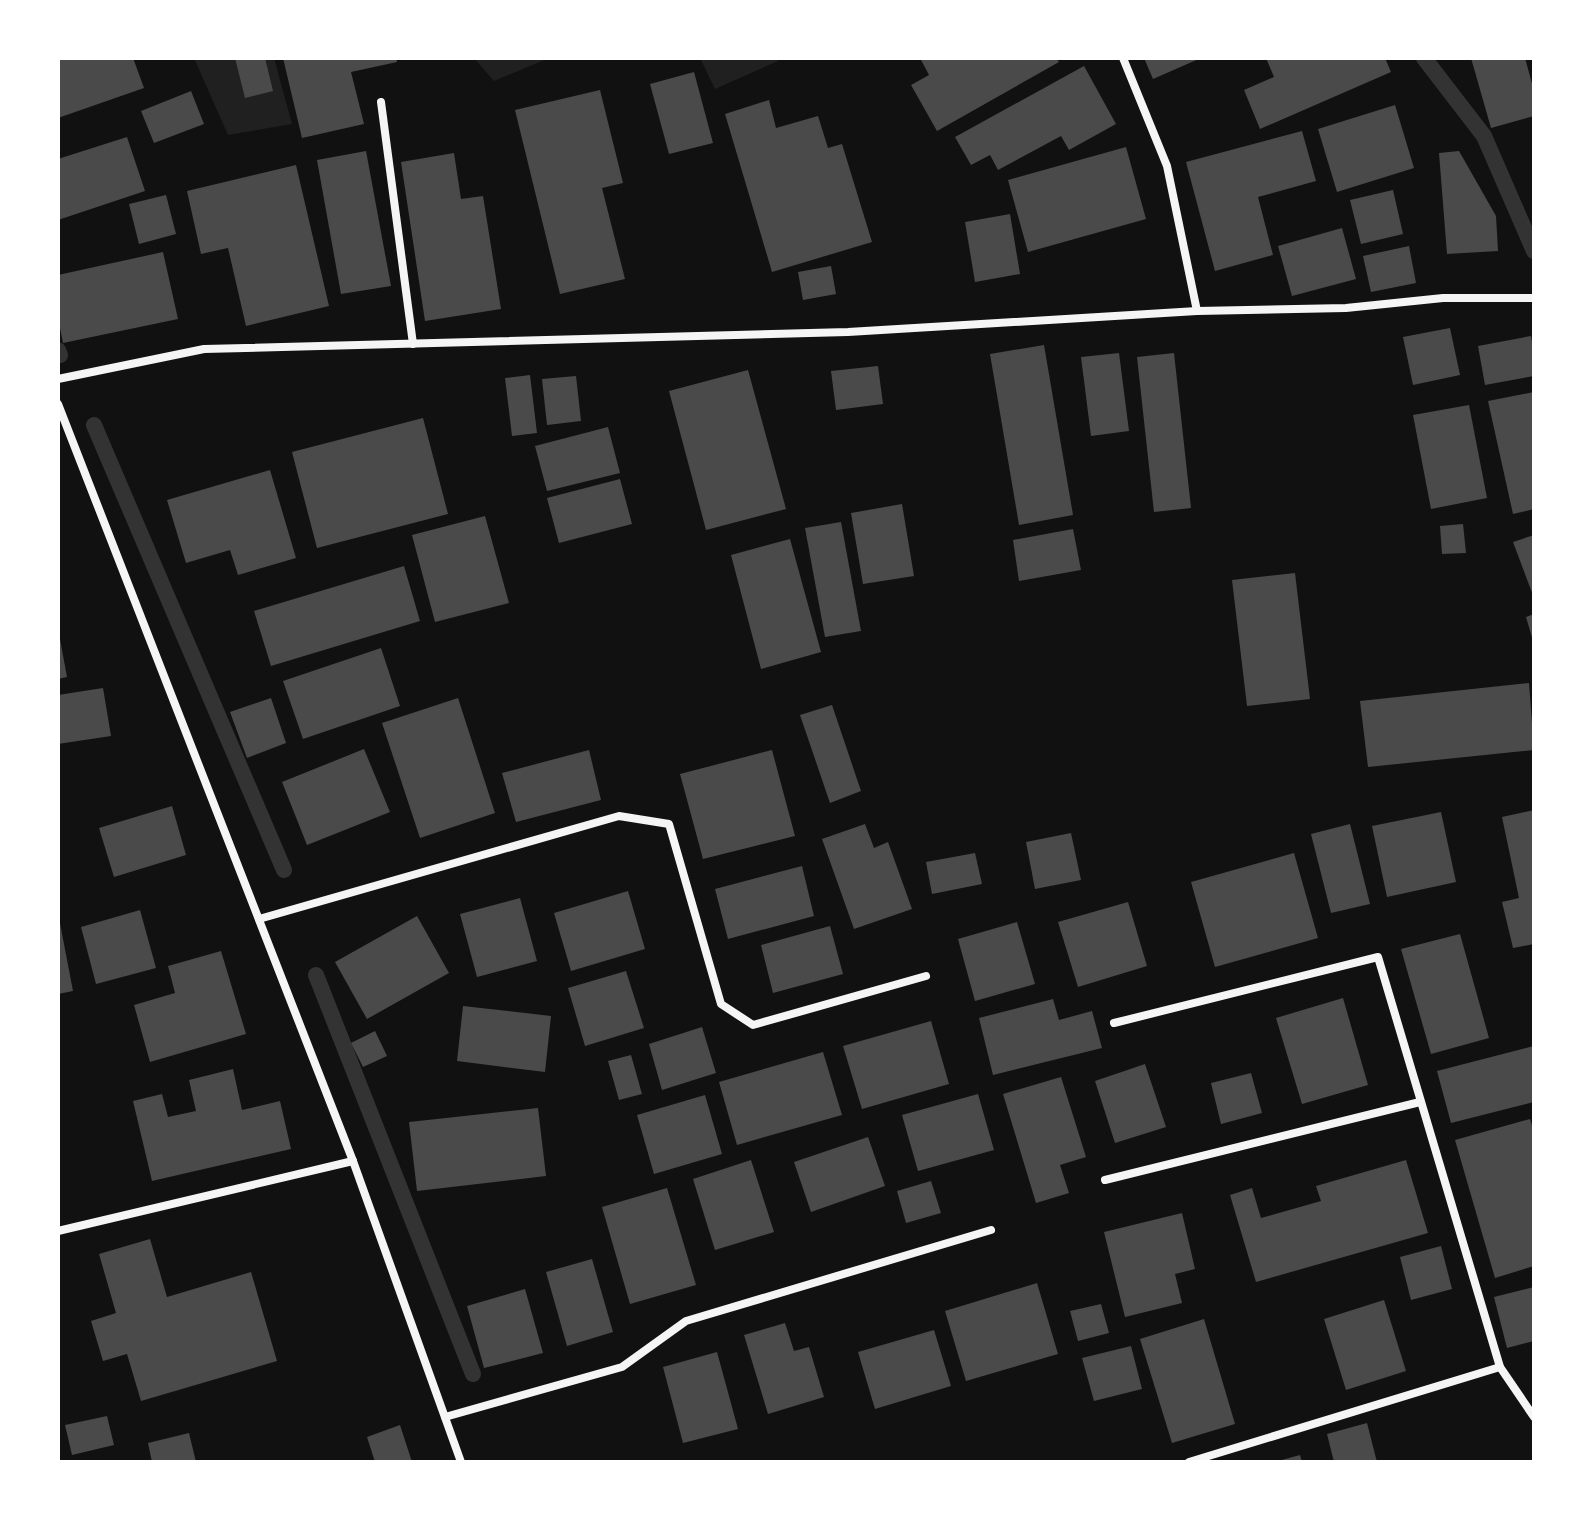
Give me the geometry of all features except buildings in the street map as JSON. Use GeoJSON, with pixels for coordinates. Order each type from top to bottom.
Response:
{"type":"FeatureCollection","features":[{"type":"Feature","properties":{"kind":"street"},"geometry":{"type":"LineString","coordinates":[[1123,58],[1167,166],[1197,311]]}},
{"type":"Feature","properties":{"kind":"street"},"geometry":{"type":"LineString","coordinates":[[381,102],[413,344]]}},
{"type":"Feature","properties":{"kind":"street"},"geometry":{"type":"LineString","coordinates":[[58,379],[204,349],[848,332],[1197,311],[1346,308],[1443,298],[1534,298]]}},
{"type":"Feature","properties":{"kind":"street"},"geometry":{"type":"LineString","coordinates":[[58,404],[353,1161],[461,1462]]}},
{"type":"Feature","properties":{"kind":"street"},"geometry":{"type":"LineString","coordinates":[[259,919],[619,816],[669,824],[721,1004],[753,1025],[926,976]]}},
{"type":"Feature","properties":{"kind":"street"},"geometry":{"type":"LineString","coordinates":[[1114,1023],[1378,957],[1500,1367],[1534,1417]]}},
{"type":"Feature","properties":{"kind":"street"},"geometry":{"type":"LineString","coordinates":[[1105,1180],[1420,1102]]}},
{"type":"Feature","properties":{"kind":"street"},"geometry":{"type":"LineString","coordinates":[[58,1231],[353,1161]]}},
{"type":"Feature","properties":{"kind":"street"},"geometry":{"type":"LineString","coordinates":[[445,1417],[622,1367],[686,1321],[991,1230]]}},
{"type":"Feature","properties":{"kind":"street"},"geometry":{"type":"LineString","coordinates":[[1189,1462],[1500,1367]]}},
{"type":"Feature","properties":{"kind":"shaded area"},"geometry":{"type":"Polygon","coordinates":[[[194,58],[274,58],[292,124],[228,135],[194,58]]]}},
{"type":"Feature","properties":{"kind":"shaded area"},"geometry":{"type":"Polygon","coordinates":[[[474,58],[549,58],[494,81],[474,58]]]}},
{"type":"Feature","properties":{"kind":"shaded area"},"geometry":{"type":"Polygon","coordinates":[[[700,58],[776,58],[778,61],[715,89],[700,58]]]}},
{"type":"Feature","properties":{"kind":"waterway"},"geometry":{"type":"LineString","coordinates":[[1424,58],[1484,136],[1534,251]]}},
{"type":"Feature","properties":{"kind":"waterway"},"geometry":{"type":"LineString","coordinates":[[58,350],[60,355]]}},
{"type":"Feature","properties":{"kind":"waterway"},"geometry":{"type":"LineString","coordinates":[[94,425],[284,870]]}},
{"type":"Feature","properties":{"kind":"waterway"},"geometry":{"type":"LineString","coordinates":[[316,975],[473,1374]]}}]}
